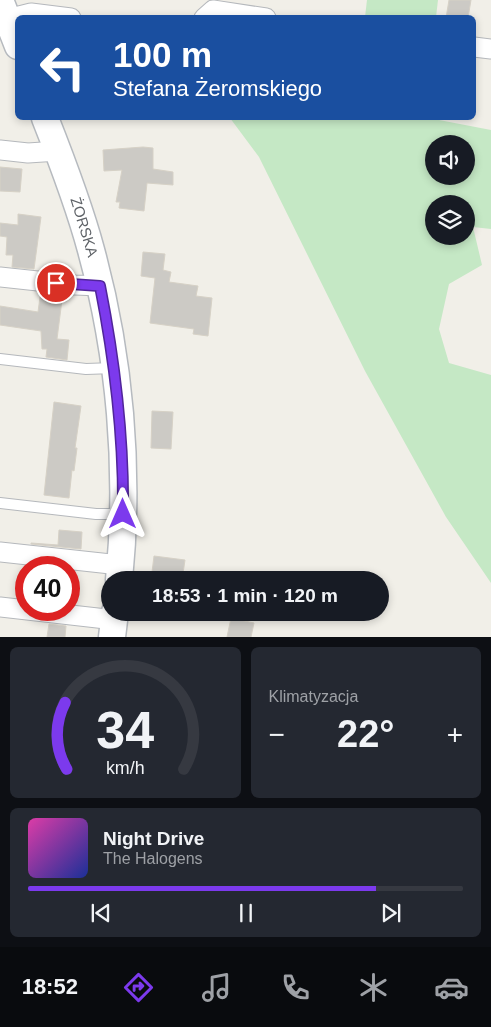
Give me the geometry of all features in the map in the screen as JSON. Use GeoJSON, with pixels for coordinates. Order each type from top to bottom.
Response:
{"type":"FeatureCollection","features":[{"type":"Feature","properties":{"kind":"street"},"geometry":{"type":"LineString","coordinates":[[15,38],[4,10],[51,15]]}},
{"type":"Feature","properties":{"kind":"street"},"geometry":{"type":"LineString","coordinates":[[207,15],[213,10],[246,15]]}},
{"type":"Feature","properties":{"kind":"street"},"geometry":{"type":"LineString","coordinates":[[476,47],[491,50]]}},
{"type":"Feature","properties":{"kind":"street","name":"ŻORSKA"},"geometry":{"type":"LineString","coordinates":[[46,120],[91,250],[109,329],[120,413],[123,461],[120,571]]}},
{"type":"Feature","properties":{"kind":"street"},"geometry":{"type":"LineString","coordinates":[[0,150],[28,153],[58,151]]}},
{"type":"Feature","properties":{"kind":"street"},"geometry":{"type":"LineString","coordinates":[[0,277],[100,286]]}},
{"type":"Feature","properties":{"kind":"street"},"geometry":{"type":"LineString","coordinates":[[0,552],[114,571]]}},
{"type":"Feature","properties":{"kind":"street"},"geometry":{"type":"LineString","coordinates":[[0,607],[114,623]]}},
{"type":"Feature","properties":{"kind":"lane"},"geometry":{"type":"LineString","coordinates":[[0,359],[86,369],[114,368]]}},
{"type":"Feature","properties":{"kind":"lane"},"geometry":{"type":"LineString","coordinates":[[0,503],[96,514],[123,514]]}},
{"type":"Feature","properties":{"kind":"green space"},"geometry":{"type":"Polygon","coordinates":[[[367,0],[438,0],[436,15],[365,15],[367,0]]]}},
{"type":"Feature","properties":{"kind":"green space"},"geometry":{"type":"Polygon","coordinates":[[[231,120],[439,120],[491,130],[491,229],[475,227],[475,195],[425,195],[425,245],[475,245],[475,235],[482,265],[449,284],[439,329],[449,363],[491,375],[491,583],[446,517],[365,371],[259,157],[231,120]]]}},
{"type":"Feature","properties":{"kind":"building"},"geometry":{"type":"Polygon","coordinates":[[[449,0],[471,0],[468,15],[446,15],[449,0]]]}},
{"type":"Feature","properties":{"kind":"building"},"geometry":{"type":"Polygon","coordinates":[[[153,148],[153,169],[173,172],[173,185],[147,183],[144,211],[119,208],[120,202],[116,202],[122,170],[104,171],[103,150],[153,148]]]}},
{"type":"Feature","properties":{"kind":"building"},"geometry":{"type":"Polygon","coordinates":[[[0,167],[22,169],[20,192],[0,191],[0,167]]]}},
{"type":"Feature","properties":{"kind":"building"},"geometry":{"type":"Polygon","coordinates":[[[18,214],[41,217],[34,269],[12,267],[13,255],[6,255],[7,237],[0,236],[0,223],[18,225],[18,214]]]}},
{"type":"Feature","properties":{"kind":"building"},"geometry":{"type":"Polygon","coordinates":[[[143,252],[165,254],[163,270],[171,272],[169,282],[198,286],[196,296],[212,298],[208,336],[193,334],[194,329],[150,323],[155,278],[141,276],[143,252]]]}},
{"type":"Feature","properties":{"kind":"building"},"geometry":{"type":"Polygon","coordinates":[[[40,297],[62,300],[57,339],[69,340],[67,360],[46,357],[47,349],[42,349],[41,331],[0,325],[0,306],[38,312],[40,297]]]}},
{"type":"Feature","properties":{"kind":"building"},"geometry":{"type":"Polygon","coordinates":[[[54,402],[81,406],[69,498],[44,495],[54,402]]]}},
{"type":"Feature","properties":{"kind":"building"},"geometry":{"type":"Polygon","coordinates":[[[152,411],[173,412],[171,449],[151,448],[152,411]]]}},
{"type":"Feature","properties":{"kind":"building"},"geometry":{"type":"Polygon","coordinates":[[[59,530],[82,532],[81,549],[31,544],[58,545],[59,530]]]}},
{"type":"Feature","properties":{"kind":"building"},"geometry":{"type":"Polygon","coordinates":[[[154,556],[185,560],[183,571],[152,571],[154,556]]]}},
{"type":"Feature","properties":{"kind":"building"},"geometry":{"type":"Polygon","coordinates":[[[230,621],[254,623],[251,637],[227,637],[230,621]]]}},
{"type":"Feature","properties":{"kind":"building"},"geometry":{"type":"Polygon","coordinates":[[[49,624],[66,626],[65,637],[47,637],[49,624]]]}},
{"type":"Feature","properties":{"kind":"route"},"geometry":{"type":"LineString","coordinates":[[56,283],[100,286],[109,329],[120,413],[123,461],[123,514]]}}]}
